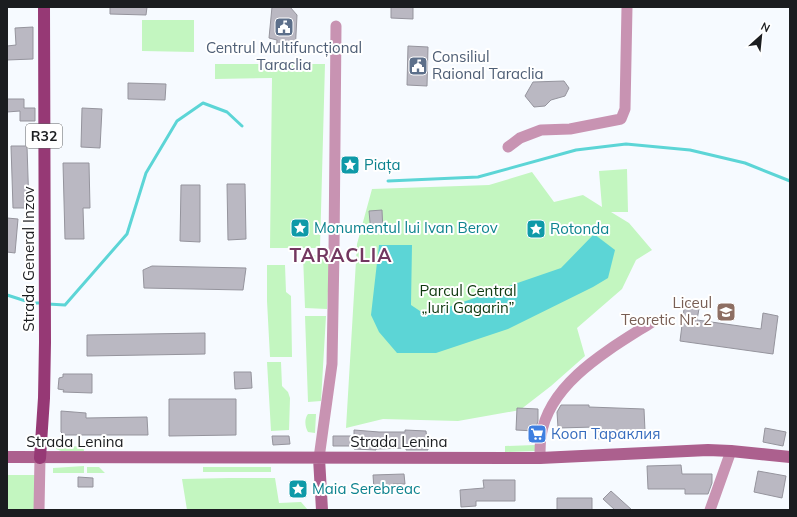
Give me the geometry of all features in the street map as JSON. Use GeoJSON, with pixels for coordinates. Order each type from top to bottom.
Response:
{"type":"FeatureCollection","features":[{"type":"Feature","properties":{"kind":"main road","name":"Strada General Inzov"},"geometry":{"type":"LineString","coordinates":[[40,458],[46,342],[44,265],[44,7]]}},
{"type":"Feature","properties":{"kind":"street"},"geometry":{"type":"LineString","coordinates":[[508,147],[520,138],[541,130],[570,129],[621,119],[625,109],[627,7]]}},
{"type":"Feature","properties":{"kind":"street"},"geometry":{"type":"LineString","coordinates":[[322,510],[319,458],[332,364],[336,26]]}},
{"type":"Feature","properties":{"kind":"street"},"geometry":{"type":"LineString","coordinates":[[540,458],[541,436],[548,414],[559,394],[591,362],[652,322]]}},
{"type":"Feature","properties":{"kind":"street"},"geometry":{"type":"LineString","coordinates":[[710,510],[731,450]]}},
{"type":"Feature","properties":{"kind":"street","name":"Strada Lenina"},"geometry":{"type":"LineString","coordinates":[[7,457],[540,458],[731,450],[790,457]]}},
{"type":"Feature","properties":{"kind":"street","name":"Strada General Inzov"},"geometry":{"type":"LineString","coordinates":[[39,510],[40,458]]}},
{"type":"Feature","properties":{"kind":"green space"},"geometry":{"type":"Polygon","coordinates":[[[142,20],[194,20],[194,52],[142,51],[142,20]]]}},
{"type":"Feature","properties":{"kind":"green space"},"geometry":{"type":"Polygon","coordinates":[[[215,64],[325,64],[320,248],[270,248],[272,78],[215,79],[215,64]]]}},
{"type":"Feature","properties":{"kind":"green space","name":"Parcul Central „Iuri Gagarin”"},"geometry":{"type":"Polygon","coordinates":[[[627,169],[628,212],[611,212],[629,223],[652,250],[636,260],[622,289],[577,328],[585,356],[551,386],[520,410],[458,421],[383,419],[346,428],[357,244],[372,189],[489,185],[532,172],[554,202],[583,195],[602,207],[599,171],[627,169]]]}},
{"type":"Feature","properties":{"kind":"green space"},"geometry":{"type":"Polygon","coordinates":[[[303,255],[330,255],[327,309],[305,308],[303,255]]]}},
{"type":"Feature","properties":{"kind":"green space"},"geometry":{"type":"Polygon","coordinates":[[[267,265],[285,265],[286,292],[291,296],[292,357],[270,357],[267,265]]]}},
{"type":"Feature","properties":{"kind":"green space"},"geometry":{"type":"Polygon","coordinates":[[[305,316],[326,316],[321,401],[308,402],[305,316]]]}},
{"type":"Feature","properties":{"kind":"green space"},"geometry":{"type":"Polygon","coordinates":[[[267,362],[281,362],[282,386],[288,392],[290,398],[289,430],[271,431],[267,362]]]}},
{"type":"Feature","properties":{"kind":"green space"},"geometry":{"type":"Polygon","coordinates":[[[308,414],[316,414],[315,433],[308,432],[307,430],[305,421],[308,414]]]}},
{"type":"Feature","properties":{"kind":"green space"},"geometry":{"type":"Polygon","coordinates":[[[535,445],[535,451],[505,452],[505,446],[535,445]]]}},
{"type":"Feature","properties":{"kind":"green space"},"geometry":{"type":"Polygon","coordinates":[[[83,446],[84,451],[61,451],[56,449],[56,447],[83,446]]]}},
{"type":"Feature","properties":{"kind":"green space"},"geometry":{"type":"Polygon","coordinates":[[[84,466],[84,473],[53,473],[53,468],[84,466]]]}},
{"type":"Feature","properties":{"kind":"green space"},"geometry":{"type":"Polygon","coordinates":[[[87,467],[99,467],[105,473],[87,473],[87,467]]]}},
{"type":"Feature","properties":{"kind":"green space"},"geometry":{"type":"Polygon","coordinates":[[[203,467],[271,467],[271,472],[203,472],[203,467]]]}},
{"type":"Feature","properties":{"kind":"green space"},"geometry":{"type":"Polygon","coordinates":[[[7,475],[36,475],[34,510],[7,510],[7,475]]]}},
{"type":"Feature","properties":{"kind":"green space"},"geometry":{"type":"Polygon","coordinates":[[[275,478],[279,503],[301,502],[308,510],[187,510],[182,479],[275,478]]]}},
{"type":"Feature","properties":{"kind":"water"},"geometry":{"type":"Polygon","coordinates":[[[594,234],[615,250],[608,278],[593,287],[508,329],[436,353],[397,353],[379,332],[371,315],[379,245],[412,245],[411,305],[420,311],[434,312],[561,268],[594,234]]]}},
{"type":"Feature","properties":{"kind":"building"},"geometry":{"type":"Polygon","coordinates":[[[110,7],[147,7],[146,15],[110,14],[110,7]]]}},
{"type":"Feature","properties":{"kind":"building","name":"Centrul Multifuncțional Taraclia"},"geometry":{"type":"Polygon","coordinates":[[[272,7],[290,7],[297,15],[295,54],[276,53],[277,40],[269,38],[272,7]]]}},
{"type":"Feature","properties":{"kind":"building"},"geometry":{"type":"Polygon","coordinates":[[[391,7],[413,7],[413,19],[391,18],[391,7]]]}},
{"type":"Feature","properties":{"kind":"building"},"geometry":{"type":"Polygon","coordinates":[[[33,27],[33,59],[7,60],[7,46],[16,45],[15,28],[33,27]]]}},
{"type":"Feature","properties":{"kind":"building","name":"Consiliul Raional Taraclia"},"geometry":{"type":"Polygon","coordinates":[[[408,46],[428,47],[427,86],[407,85],[408,46]]]}},
{"type":"Feature","properties":{"kind":"building"},"geometry":{"type":"Polygon","coordinates":[[[564,81],[569,88],[565,96],[551,100],[545,106],[534,107],[525,96],[533,82],[564,81]]]}},
{"type":"Feature","properties":{"kind":"building"},"geometry":{"type":"Polygon","coordinates":[[[128,83],[166,84],[165,100],[128,99],[128,83]]]}},
{"type":"Feature","properties":{"kind":"building"},"geometry":{"type":"Polygon","coordinates":[[[7,99],[24,99],[24,108],[35,108],[35,121],[20,121],[20,111],[7,112],[7,99]]]}},
{"type":"Feature","properties":{"kind":"building"},"geometry":{"type":"Polygon","coordinates":[[[82,108],[102,109],[100,148],[81,147],[82,108]]]}},
{"type":"Feature","properties":{"kind":"building"},"geometry":{"type":"Polygon","coordinates":[[[11,146],[27,146],[29,208],[13,208],[11,146]]]}},
{"type":"Feature","properties":{"kind":"building"},"geometry":{"type":"Polygon","coordinates":[[[63,163],[89,163],[90,208],[83,208],[84,239],[65,239],[63,163]]]}},
{"type":"Feature","properties":{"kind":"building"},"geometry":{"type":"Polygon","coordinates":[[[227,184],[245,184],[246,239],[228,240],[227,184]]]}},
{"type":"Feature","properties":{"kind":"building"},"geometry":{"type":"Polygon","coordinates":[[[181,185],[200,185],[200,242],[180,241],[181,185]]]}},
{"type":"Feature","properties":{"kind":"building"},"geometry":{"type":"Polygon","coordinates":[[[382,210],[383,232],[371,233],[369,211],[382,210]]]}},
{"type":"Feature","properties":{"kind":"building"},"geometry":{"type":"Polygon","coordinates":[[[7,218],[18,219],[15,253],[7,252],[7,218]]]}},
{"type":"Feature","properties":{"kind":"building"},"geometry":{"type":"Polygon","coordinates":[[[152,266],[246,268],[243,290],[144,288],[143,270],[152,266]]]}},
{"type":"Feature","properties":{"kind":"building"},"geometry":{"type":"Polygon","coordinates":[[[685,301],[700,303],[697,320],[761,329],[763,313],[778,316],[773,354],[680,341],[685,301]]]}},
{"type":"Feature","properties":{"kind":"building"},"geometry":{"type":"Polygon","coordinates":[[[205,333],[205,354],[87,356],[87,335],[205,333]]]}},
{"type":"Feature","properties":{"kind":"building"},"geometry":{"type":"Polygon","coordinates":[[[234,372],[251,372],[252,388],[235,389],[234,372]]]}},
{"type":"Feature","properties":{"kind":"building"},"geometry":{"type":"Polygon","coordinates":[[[63,374],[92,374],[92,393],[63,392],[64,390],[58,389],[59,378],[63,377],[63,374]]]}},
{"type":"Feature","properties":{"kind":"building"},"geometry":{"type":"Polygon","coordinates":[[[169,399],[236,399],[236,435],[169,436],[169,399]]]}},
{"type":"Feature","properties":{"kind":"building"},"geometry":{"type":"Polygon","coordinates":[[[561,405],[589,405],[589,407],[644,409],[645,431],[621,430],[621,438],[596,439],[595,427],[558,428],[557,412],[561,405]]]}},
{"type":"Feature","properties":{"kind":"building"},"geometry":{"type":"Polygon","coordinates":[[[517,408],[538,409],[538,421],[535,431],[516,430],[517,408]]]}},
{"type":"Feature","properties":{"kind":"building"},"geometry":{"type":"Polygon","coordinates":[[[61,411],[86,413],[86,418],[147,417],[148,435],[64,435],[61,432],[61,411]]]}},
{"type":"Feature","properties":{"kind":"building"},"geometry":{"type":"Polygon","coordinates":[[[765,428],[786,432],[783,446],[763,442],[765,428]]]}},
{"type":"Feature","properties":{"kind":"building"},"geometry":{"type":"Polygon","coordinates":[[[354,430],[379,432],[405,432],[405,430],[426,431],[428,450],[406,450],[406,448],[376,450],[354,449],[354,446],[333,446],[333,436],[354,436],[354,430]]]}},
{"type":"Feature","properties":{"kind":"building"},"geometry":{"type":"Polygon","coordinates":[[[272,436],[289,436],[290,444],[273,445],[272,436]]]}},
{"type":"Feature","properties":{"kind":"building"},"geometry":{"type":"Polygon","coordinates":[[[681,465],[682,474],[712,474],[712,483],[708,494],[685,494],[685,489],[648,489],[647,466],[681,465]]]}},
{"type":"Feature","properties":{"kind":"building"},"geometry":{"type":"Polygon","coordinates":[[[758,471],[786,476],[782,498],[754,492],[758,471]]]}},
{"type":"Feature","properties":{"kind":"building"},"geometry":{"type":"Polygon","coordinates":[[[404,474],[405,484],[393,484],[393,488],[374,489],[373,475],[404,474]]]}},
{"type":"Feature","properties":{"kind":"building"},"geometry":{"type":"Polygon","coordinates":[[[78,477],[93,478],[93,487],[78,487],[78,477]]]}},
{"type":"Feature","properties":{"kind":"building"},"geometry":{"type":"Polygon","coordinates":[[[483,480],[515,480],[515,501],[476,501],[476,506],[461,507],[460,490],[484,488],[483,480]]]}},
{"type":"Feature","properties":{"kind":"building"},"geometry":{"type":"Polygon","coordinates":[[[611,491],[632,510],[615,510],[603,499],[611,491]]]}},
{"type":"Feature","properties":{"kind":"building"},"geometry":{"type":"Polygon","coordinates":[[[557,498],[592,498],[592,510],[557,510],[557,498]]]}},
{"type":"Feature","properties":{"kind":"waterway"},"geometry":{"type":"LineString","coordinates":[[48,304],[65,305],[127,234],[146,173],[177,121],[203,103],[227,112],[242,126]]}},
{"type":"Feature","properties":{"kind":"waterway"},"geometry":{"type":"LineString","coordinates":[[388,181],[478,177],[576,150],[626,144],[690,150],[745,163],[790,181]]}},
{"type":"Feature","properties":{"kind":"waterway"},"geometry":{"type":"LineString","coordinates":[[7,295],[32,303],[42,303]]}},
{"type":"Feature","properties":{"kind":"place","name":"Centrul Multifuncțional Taraclia"},"geometry":{"type":"Point","coordinates":[284,27]}},
{"type":"Feature","properties":{"kind":"place","name":"Consiliul Raional Taraclia"},"geometry":{"type":"Point","coordinates":[418,66]}},
{"type":"Feature","properties":{"kind":"place","name":"Piața"},"geometry":{"type":"Point","coordinates":[350,165]}},
{"type":"Feature","properties":{"kind":"place","name":"Monumentul lui Ivan Berov"},"geometry":{"type":"Point","coordinates":[300,228]}},
{"type":"Feature","properties":{"kind":"place","name":"Rotonda"},"geometry":{"type":"Point","coordinates":[536,229]}},
{"type":"Feature","properties":{"kind":"place","name":"Liceul Teoretic Nr. 2"},"geometry":{"type":"Point","coordinates":[726,312]}},
{"type":"Feature","properties":{"kind":"place","name":"Кооп Тараклия"},"geometry":{"type":"Point","coordinates":[537,434]}},
{"type":"Feature","properties":{"kind":"place","name":"Maia Serebreac"},"geometry":{"type":"Point","coordinates":[298,489]}},
{"type":"Feature","properties":{"kind":"district","name":"TARACLIA"},"geometry":{"type":"Point","coordinates":[341,255]}}]}
